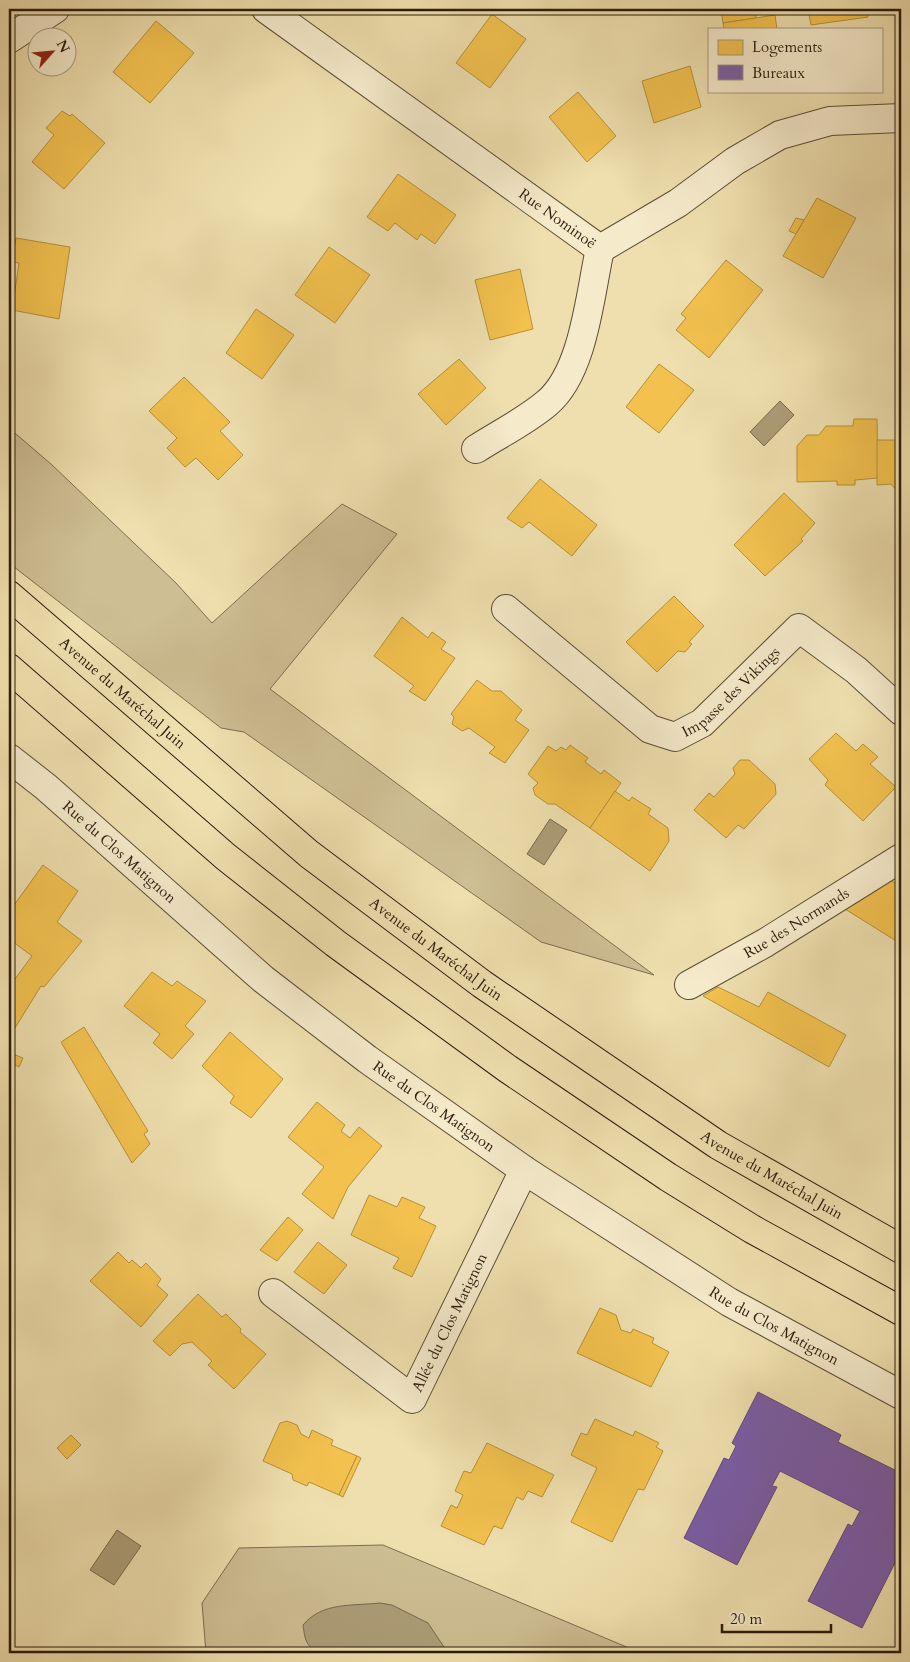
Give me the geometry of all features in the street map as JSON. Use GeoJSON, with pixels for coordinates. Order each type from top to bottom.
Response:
{"type":"FeatureCollection","features":[{"type":"Feature","properties":{"kind":"main road","name":"Avenue du Maréchal Juin"},"geometry":{"type":"LineString","coordinates":[[9,595],[309,854],[482,984],[718,1145],[901,1249]]}},
{"type":"Feature","properties":{"kind":"main road"},"geometry":{"type":"LineString","coordinates":[[9,668],[226,857],[335,943],[508,1069],[668,1177],[752,1229],[901,1311]]}},
{"type":"Feature","properties":{"kind":"street"},"geometry":{"type":"LineString","coordinates":[[9,40],[55,9]]}},
{"type":"Feature","properties":{"kind":"street","name":"Rue Nominoë"},"geometry":{"type":"LineString","coordinates":[[266,9],[600,249],[678,203],[735,161],[780,135],[830,120],[901,118]]}},
{"type":"Feature","properties":{"kind":"street"},"geometry":{"type":"LineString","coordinates":[[476,449],[547,403],[564,381],[580,344],[600,249]]}},
{"type":"Feature","properties":{"kind":"street","name":"Impasse des Vikings"},"geometry":{"type":"LineString","coordinates":[[506,609],[650,729],[675,737],[702,723],[799,628],[856,670],[901,712]]}},
{"type":"Feature","properties":{"kind":"street","name":"Rue du Clos Matignon"},"geometry":{"type":"LineString","coordinates":[[9,758],[46,787],[263,979],[367,1059],[524,1170],[729,1302],[901,1395]]}},
{"type":"Feature","properties":{"kind":"street","name":"Rue des Normands"},"geometry":{"type":"LineString","coordinates":[[689,985],[797,924],[901,858]]}},
{"type":"Feature","properties":{"kind":"street","name":"Allée du Clos Matignon"},"geometry":{"type":"LineString","coordinates":[[273,1293],[412,1399],[524,1170]]}},
{"type":"Feature","properties":{"kind":"shaded area"},"geometry":{"type":"Polygon","coordinates":[[[780,401],[794,415],[764,446],[750,432],[780,401]]]}},
{"type":"Feature","properties":{"kind":"shaded area"},"geometry":{"type":"Polygon","coordinates":[[[9,428],[51,464],[176,583],[212,623],[342,504],[397,534],[270,689],[654,975],[541,942],[244,732],[221,728],[9,563],[9,428]]]}},
{"type":"Feature","properties":{"kind":"shaded area"},"geometry":{"type":"Polygon","coordinates":[[[550,819],[567,830],[544,865],[527,854],[550,819]]]}},
{"type":"Feature","properties":{"kind":"shaded area"},"geometry":{"type":"Polygon","coordinates":[[[117,1530],[141,1546],[114,1585],[90,1570],[117,1530]]]}},
{"type":"Feature","properties":{"kind":"shaded area"},"geometry":{"type":"Polygon","coordinates":[[[383,1545],[641,1653],[206,1653],[202,1603],[239,1548],[383,1545]]]}},
{"type":"Feature","properties":{"kind":"shaded area"},"geometry":{"type":"Polygon","coordinates":[[[380,1603],[392,1605],[428,1623],[448,1653],[322,1653],[313,1649],[307,1643],[303,1625],[319,1612],[338,1606],[380,1603]]]}},
{"type":"Feature","properties":{"kind":"building: Logements"},"geometry":{"type":"Polygon","coordinates":[[[721,9],[755,9],[756,18],[723,23],[721,9]]]}},
{"type":"Feature","properties":{"kind":"building: Logements"},"geometry":{"type":"Polygon","coordinates":[[[808,9],[867,9],[868,17],[811,25],[808,9]]]}},
{"type":"Feature","properties":{"kind":"building: Logements"},"geometry":{"type":"Polygon","coordinates":[[[492,14],[526,39],[490,88],[456,63],[492,14]]]}},
{"type":"Feature","properties":{"kind":"building: Logements"},"geometry":{"type":"Polygon","coordinates":[[[775,15],[777,28],[724,28],[723,23],[775,15]]]}},
{"type":"Feature","properties":{"kind":"building: Logements"},"geometry":{"type":"Polygon","coordinates":[[[156,21],[194,53],[150,103],[113,72],[156,21]]]}},
{"type":"Feature","properties":{"kind":"building: Logements"},"geometry":{"type":"Polygon","coordinates":[[[690,66],[701,107],[654,123],[642,81],[690,66]]]}},
{"type":"Feature","properties":{"kind":"building: Logements"},"geometry":{"type":"Polygon","coordinates":[[[578,92],[616,136],[587,162],[549,117],[578,92]]]}},
{"type":"Feature","properties":{"kind":"building: Logements"},"geometry":{"type":"Polygon","coordinates":[[[62,111],[70,116],[72,114],[105,143],[64,189],[32,162],[54,135],[46,128],[62,111]]]}},
{"type":"Feature","properties":{"kind":"building: Logements"},"geometry":{"type":"Polygon","coordinates":[[[398,174],[456,215],[435,244],[421,234],[417,240],[395,223],[388,231],[367,217],[398,174]]]}},
{"type":"Feature","properties":{"kind":"building: Logements"},"geometry":{"type":"Polygon","coordinates":[[[817,198],[856,218],[823,278],[783,256],[817,198]]]}},
{"type":"Feature","properties":{"kind":"building: Logements"},"geometry":{"type":"Polygon","coordinates":[[[796,218],[804,220],[796,234],[789,231],[796,218]]]}},
{"type":"Feature","properties":{"kind":"building: Logements"},"geometry":{"type":"Polygon","coordinates":[[[16,238],[70,247],[59,319],[12,310],[19,263],[12,262],[16,238]]]}},
{"type":"Feature","properties":{"kind":"building: Logements"},"geometry":{"type":"Polygon","coordinates":[[[901,238],[901,250],[896,247],[901,238]]]}},
{"type":"Feature","properties":{"kind":"building: Logements"},"geometry":{"type":"Polygon","coordinates":[[[329,247],[370,275],[335,323],[295,295],[329,247]]]}},
{"type":"Feature","properties":{"kind":"building: Logements"},"geometry":{"type":"Polygon","coordinates":[[[726,260],[763,290],[709,358],[676,330],[686,318],[681,314],[726,260]]]}},
{"type":"Feature","properties":{"kind":"building: Logements"},"geometry":{"type":"Polygon","coordinates":[[[520,269],[533,329],[490,340],[475,280],[520,269]]]}},
{"type":"Feature","properties":{"kind":"building: Logements"},"geometry":{"type":"Polygon","coordinates":[[[256,309],[294,335],[262,379],[226,353],[256,309]]]}},
{"type":"Feature","properties":{"kind":"building: Logements"},"geometry":{"type":"Polygon","coordinates":[[[459,359],[486,388],[446,425],[418,394],[459,359]]]}},
{"type":"Feature","properties":{"kind":"building: Logements"},"geometry":{"type":"Polygon","coordinates":[[[659,364],[694,390],[659,433],[626,407],[659,364]]]}},
{"type":"Feature","properties":{"kind":"building: Logements"},"geometry":{"type":"Polygon","coordinates":[[[184,377],[230,422],[220,431],[243,455],[218,480],[196,458],[185,467],[167,448],[177,438],[149,411],[184,377]]]}},
{"type":"Feature","properties":{"kind":"building: Logements"},"geometry":{"type":"Polygon","coordinates":[[[854,419],[877,419],[878,478],[855,480],[855,485],[837,485],[837,481],[797,482],[797,446],[807,435],[819,435],[826,426],[853,426],[854,419]]]}},
{"type":"Feature","properties":{"kind":"building: Logements"},"geometry":{"type":"Polygon","coordinates":[[[877,440],[901,440],[901,500],[895,493],[898,492],[891,484],[877,485],[877,440]]]}},
{"type":"Feature","properties":{"kind":"building: Logements"},"geometry":{"type":"Polygon","coordinates":[[[540,479],[597,525],[572,556],[529,522],[522,528],[507,518],[540,479]]]}},
{"type":"Feature","properties":{"kind":"building: Logements"},"geometry":{"type":"Polygon","coordinates":[[[784,493],[815,523],[801,539],[803,541],[765,576],[734,545],[784,493]]]}},
{"type":"Feature","properties":{"kind":"building: Logements"},"geometry":{"type":"Polygon","coordinates":[[[674,596],[704,626],[689,642],[692,644],[685,652],[678,651],[657,672],[626,642],[674,596]]]}},
{"type":"Feature","properties":{"kind":"building: Logements"},"geometry":{"type":"Polygon","coordinates":[[[402,617],[428,638],[432,632],[446,642],[441,649],[455,658],[425,701],[409,691],[414,686],[374,656],[402,617]]]}},
{"type":"Feature","properties":{"kind":"building: Logements"},"geometry":{"type":"Polygon","coordinates":[[[477,680],[492,691],[501,691],[522,710],[515,720],[529,730],[505,763],[489,753],[495,747],[469,728],[462,731],[452,724],[454,717],[451,714],[477,680]]]}},
{"type":"Feature","properties":{"kind":"building: Logements"},"geometry":{"type":"Polygon","coordinates":[[[836,733],[856,751],[863,744],[878,757],[870,764],[896,787],[863,821],[825,785],[828,780],[809,759],[836,733]]]}},
{"type":"Feature","properties":{"kind":"building: Logements"},"geometry":{"type":"Polygon","coordinates":[[[570,745],[588,758],[585,762],[601,774],[604,770],[621,783],[590,828],[555,804],[548,804],[535,795],[533,788],[538,783],[528,774],[548,746],[556,751],[561,747],[566,750],[570,745]]]}},
{"type":"Feature","properties":{"kind":"building: Logements"},"geometry":{"type":"Polygon","coordinates":[[[740,760],[749,760],[775,784],[776,794],[744,829],[738,825],[726,838],[694,810],[709,793],[714,797],[735,774],[733,768],[740,760]]]}},
{"type":"Feature","properties":{"kind":"building: Logements"},"geometry":{"type":"Polygon","coordinates":[[[615,791],[629,801],[632,797],[651,809],[648,814],[668,828],[669,841],[650,871],[590,828],[615,791]]]}},
{"type":"Feature","properties":{"kind":"building: Logements"},"geometry":{"type":"Polygon","coordinates":[[[43,865],[78,891],[57,922],[82,941],[44,987],[41,986],[15,1028],[9,1023],[9,987],[32,956],[9,939],[9,912],[43,865]]]}},
{"type":"Feature","properties":{"kind":"building: Logements"},"geometry":{"type":"Polygon","coordinates":[[[890,880],[901,887],[901,944],[845,909],[890,880]]]}},
{"type":"Feature","properties":{"kind":"building: Logements"},"geometry":{"type":"Polygon","coordinates":[[[152,972],[172,986],[177,981],[206,1001],[185,1026],[194,1034],[172,1059],[153,1043],[160,1034],[124,1006],[152,972]]]}},
{"type":"Feature","properties":{"kind":"building: Logements"},"geometry":{"type":"Polygon","coordinates":[[[718,987],[759,1007],[768,992],[846,1035],[829,1067],[703,996],[718,987]]]}},
{"type":"Feature","properties":{"kind":"building: Logements"},"geometry":{"type":"Polygon","coordinates":[[[84,1027],[148,1131],[144,1134],[150,1144],[132,1163],[61,1042],[84,1027]]]}},
{"type":"Feature","properties":{"kind":"building: Logements"},"geometry":{"type":"Polygon","coordinates":[[[230,1032],[283,1079],[251,1118],[230,1103],[234,1096],[202,1066],[230,1032]]]}},
{"type":"Feature","properties":{"kind":"building: Logements"},"geometry":{"type":"Polygon","coordinates":[[[10,1053],[23,1058],[19,1067],[9,1062],[10,1053]]]}},
{"type":"Feature","properties":{"kind":"building: Logements"},"geometry":{"type":"Polygon","coordinates":[[[317,1102],[345,1125],[341,1131],[350,1138],[359,1127],[382,1146],[348,1187],[333,1219],[302,1194],[324,1167],[288,1137],[317,1102]]]}},
{"type":"Feature","properties":{"kind":"building: Logements"},"geometry":{"type":"Polygon","coordinates":[[[369,1195],[397,1207],[402,1197],[425,1207],[419,1218],[436,1226],[412,1277],[393,1268],[399,1258],[351,1235],[369,1195]]]}},
{"type":"Feature","properties":{"kind":"building: Logements"},"geometry":{"type":"Polygon","coordinates":[[[288,1217],[303,1230],[277,1261],[260,1250],[288,1217]]]}},
{"type":"Feature","properties":{"kind":"building: Logements"},"geometry":{"type":"Polygon","coordinates":[[[318,1242],[347,1265],[324,1294],[294,1272],[318,1242]]]}},
{"type":"Feature","properties":{"kind":"building: Logements"},"geometry":{"type":"Polygon","coordinates":[[[118,1252],[129,1263],[132,1260],[141,1268],[146,1263],[161,1279],[157,1285],[168,1295],[141,1327],[90,1281],[118,1252]]]}},
{"type":"Feature","properties":{"kind":"building: Logements"},"geometry":{"type":"Polygon","coordinates":[[[198,1294],[222,1317],[226,1314],[241,1329],[240,1332],[266,1354],[234,1389],[208,1365],[212,1361],[192,1342],[182,1344],[170,1356],[153,1341],[198,1294]]]}},
{"type":"Feature","properties":{"kind":"building: Logements"},"geometry":{"type":"Polygon","coordinates":[[[600,1308],[616,1315],[621,1330],[631,1333],[633,1329],[654,1338],[652,1343],[669,1352],[651,1387],[577,1353],[600,1308]]]}},
{"type":"Feature","properties":{"kind":"building: Logements"},"geometry":{"type":"Polygon","coordinates":[[[595,1419],[633,1436],[635,1431],[659,1443],[656,1447],[663,1451],[644,1490],[638,1489],[612,1542],[571,1522],[597,1468],[571,1455],[581,1433],[587,1435],[595,1419]]]}},
{"type":"Feature","properties":{"kind":"building: Logements"},"geometry":{"type":"Polygon","coordinates":[[[287,1421],[297,1425],[301,1434],[309,1438],[312,1430],[333,1440],[331,1445],[357,1456],[339,1495],[309,1482],[307,1486],[293,1480],[292,1474],[263,1461],[280,1423],[287,1421]]]}},
{"type":"Feature","properties":{"kind":"building: Logements"},"geometry":{"type":"Polygon","coordinates":[[[71,1435],[81,1445],[67,1459],[57,1448],[71,1435]]]}},
{"type":"Feature","properties":{"kind":"building: Logements"},"geometry":{"type":"Polygon","coordinates":[[[487,1443],[554,1475],[542,1497],[528,1491],[523,1500],[517,1497],[502,1529],[494,1526],[484,1545],[441,1526],[451,1505],[457,1508],[463,1495],[455,1491],[464,1471],[471,1473],[487,1443]]]}},
{"type":"Feature","properties":{"kind":"building: Logements"},"geometry":{"type":"Polygon","coordinates":[[[357,1456],[361,1458],[343,1497],[339,1495],[357,1456]]]}},
{"type":"Feature","properties":{"kind":"building: Bureaux"},"geometry":{"type":"Polygon","coordinates":[[[758,1392],[841,1435],[838,1442],[901,1473],[901,1535],[895,1547],[901,1551],[862,1628],[808,1601],[848,1524],[852,1526],[860,1511],[780,1471],[772,1486],[777,1487],[737,1565],[684,1538],[724,1458],[729,1460],[736,1446],[732,1443],[758,1392]]]}}]}
